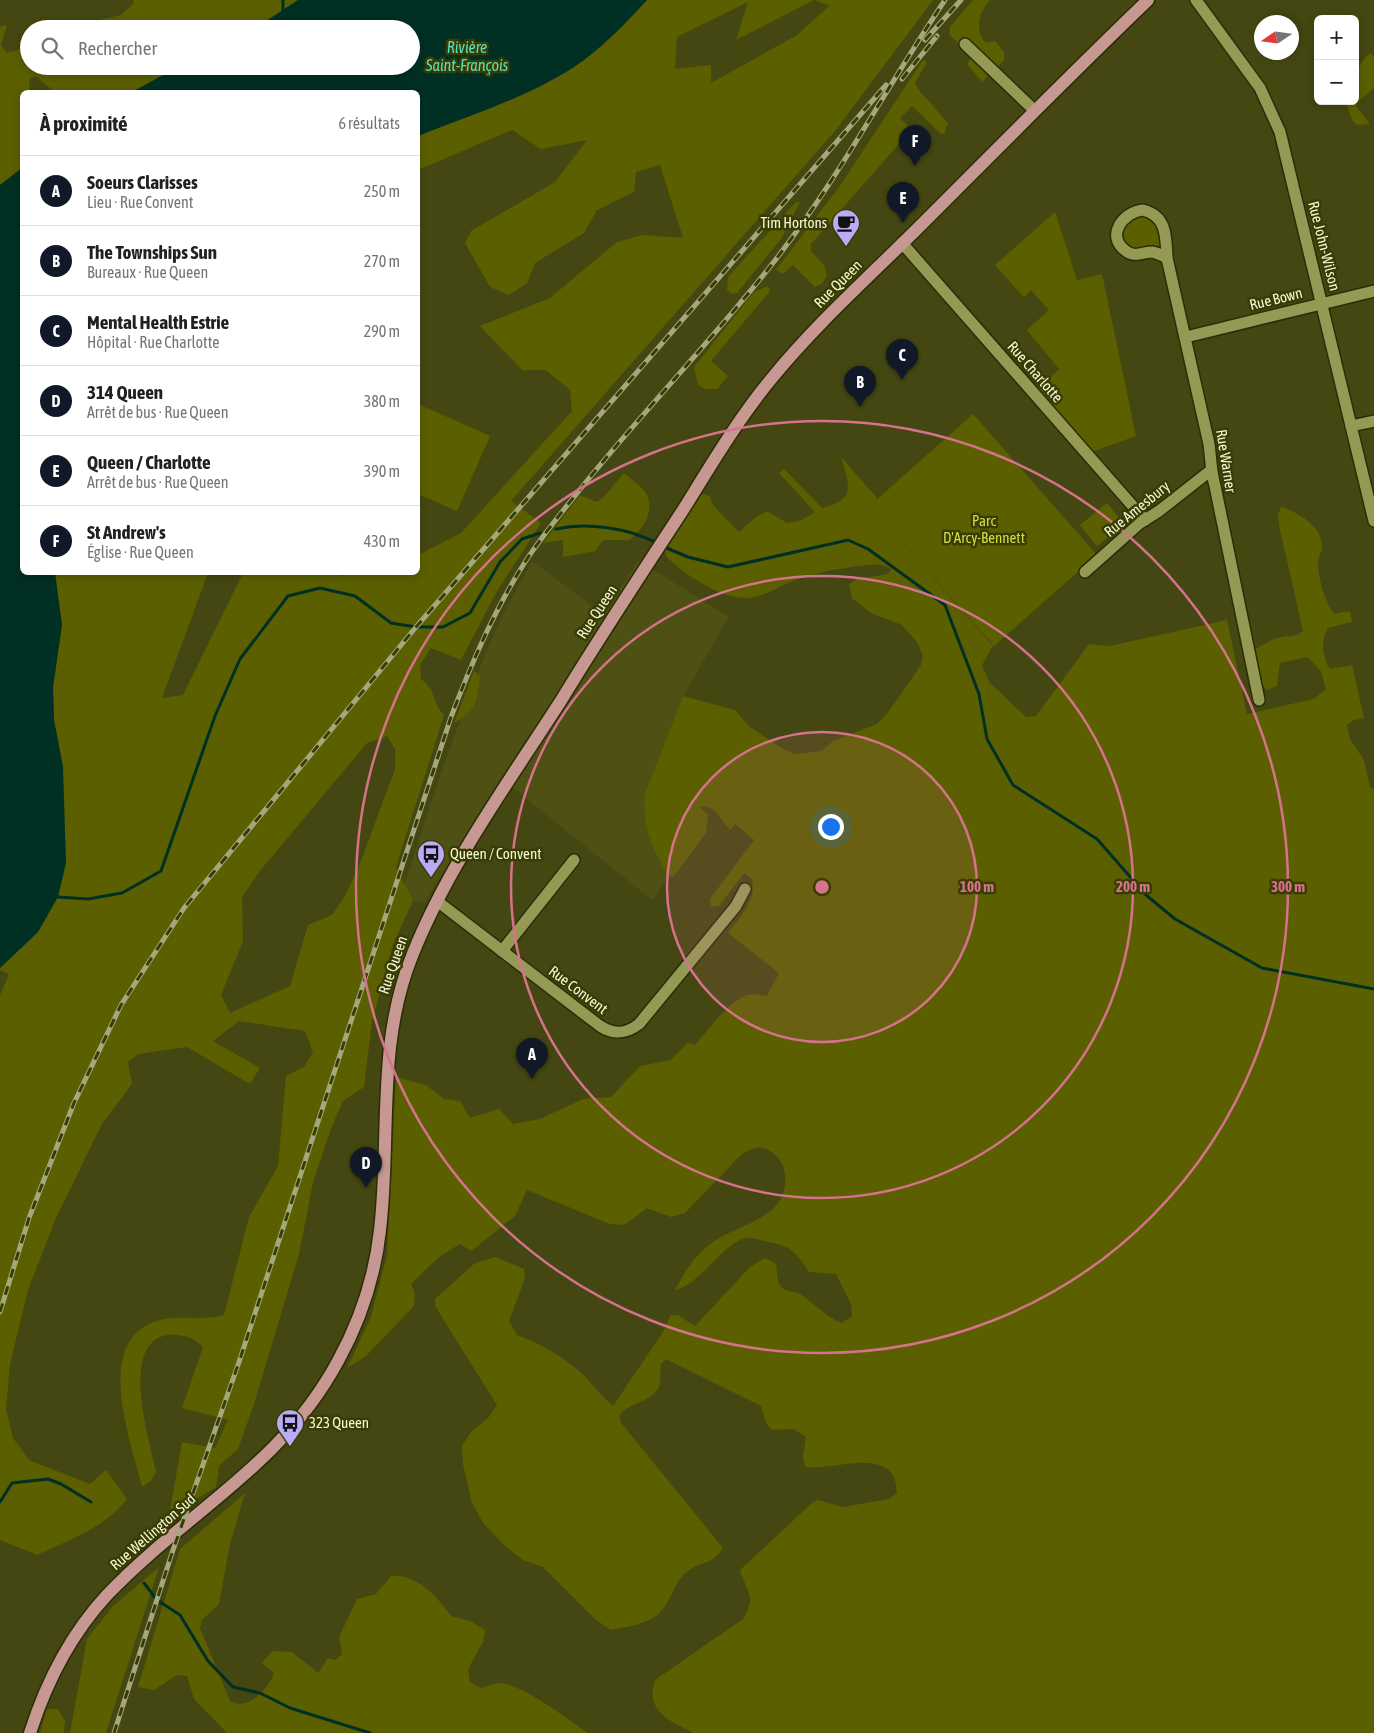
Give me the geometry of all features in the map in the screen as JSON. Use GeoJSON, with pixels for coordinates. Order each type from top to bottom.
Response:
{"type":"FeatureCollection","features":[{"type":"Feature","properties":{"kind":"main road","name":"Rue Queen"},"geometry":{"type":"LineString","coordinates":[[328,1378],[338,1362],[360,1313],[375,1260],[381,1211],[387,1060],[393,1020],[407,968],[438,901],[489,813],[751,405],[805,340],[1034,110],[1148,0]]}},
{"type":"Feature","properties":{"kind":"main road","name":"Rue Wellington Sud"},"geometry":{"type":"LineString","coordinates":[[30,1733],[47,1686],[60,1661],[87,1619],[104,1598],[145,1558],[260,1463],[292,1429],[328,1378]]}},
{"type":"Feature","properties":{"kind":"street","name":"Rue John-Wilson"},"geometry":{"type":"LineString","coordinates":[[1196,0],[1251,74],[1274,116],[1285,149],[1374,521]]}},
{"type":"Feature","properties":{"kind":"street"},"geometry":{"type":"LineString","coordinates":[[965,44],[1034,110]]}},
{"type":"Feature","properties":{"kind":"street","name":"Rue Warner"},"geometry":{"type":"LineString","coordinates":[[1167,258],[1154,252],[1133,255],[1124,250],[1120,244],[1118,230],[1123,218],[1137,210],[1144,210],[1155,215],[1164,226],[1167,258],[1209,444],[1210,471],[1215,486],[1259,700]]}},
{"type":"Feature","properties":{"kind":"street","name":"Rue Charlotte"},"geometry":{"type":"LineString","coordinates":[[902,243],[1145,520]]}},
{"type":"Feature","properties":{"kind":"street","name":"Rue Bown"},"geometry":{"type":"LineString","coordinates":[[1186,337],[1374,291]]}},
{"type":"Feature","properties":{"kind":"street"},"geometry":{"type":"LineString","coordinates":[[1351,426],[1374,421]]}},
{"type":"Feature","properties":{"kind":"street","name":"Rue Amesbury"},"geometry":{"type":"LineString","coordinates":[[1086,572],[1145,520],[1210,471]]}},
{"type":"Feature","properties":{"kind":"street"},"geometry":{"type":"LineString","coordinates":[[502,951],[574,860]]}},
{"type":"Feature","properties":{"kind":"street","name":"Rue Convent"},"geometry":{"type":"LineString","coordinates":[[438,901],[600,1026],[616,1033],[624,1033],[632,1030],[645,1018],[736,906],[745,889]]}},
{"type":"Feature","properties":{"kind":"shaded area"},"geometry":{"type":"Polygon","coordinates":[[[638,560],[729,617],[683,696],[646,791],[661,862],[669,877],[652,900],[502,779],[424,903],[400,898],[445,761],[486,652],[501,618],[532,561],[604,615],[638,560]]]}},
{"type":"Feature","properties":{"kind":"green space"},"geometry":{"type":"Polygon","coordinates":[[[133,0],[298,0],[268,20],[99,20],[121,15],[134,3],[133,0]]]}},
{"type":"Feature","properties":{"kind":"green space"},"geometry":{"type":"Polygon","coordinates":[[[647,0],[814,0],[736,40],[748,2],[677,37],[675,69],[711,65],[711,83],[797,35],[829,6],[815,0],[933,0],[835,131],[511,501],[541,523],[496,593],[461,660],[431,648],[420,665],[421,679],[427,684],[437,706],[444,715],[396,867],[413,901],[393,944],[372,1022],[364,1087],[343,1101],[332,1126],[313,1182],[299,1254],[254,1404],[238,1449],[219,1466],[216,1487],[169,1516],[182,1442],[215,1448],[228,1420],[182,1408],[203,1347],[187,1337],[178,1335],[168,1335],[153,1342],[144,1355],[141,1373],[141,1394],[156,1472],[151,1481],[142,1487],[130,1444],[121,1393],[121,1368],[127,1347],[139,1330],[160,1320],[208,1318],[224,1315],[249,1217],[278,1166],[286,1076],[304,1067],[313,1052],[305,1031],[239,1021],[213,1041],[260,1068],[250,1084],[187,1047],[138,1054],[128,1062],[132,1084],[102,1124],[56,1218],[28,1290],[10,1364],[6,1409],[13,1438],[29,1460],[90,1484],[106,1470],[127,1499],[98,1525],[37,1555],[0,1540],[0,996],[9,974],[0,970],[0,968],[38,932],[63,767],[54,720],[53,687],[62,625],[55,575],[207,575],[162,698],[183,695],[242,575],[420,575],[420,554],[461,533],[572,411],[570,390],[546,370],[522,370],[480,326],[550,298],[617,242],[643,235],[683,238],[660,165],[636,172],[634,192],[597,210],[584,233],[535,263],[527,283],[509,295],[490,287],[465,243],[471,231],[555,182],[587,140],[541,149],[512,130],[420,169],[420,135],[537,88],[574,67],[612,36],[647,0]],[[387,736],[367,743],[259,872],[242,897],[243,941],[221,995],[230,1013],[290,986],[308,925],[332,915],[345,896],[361,861],[395,769],[395,749],[387,736]]]}},
{"type":"Feature","properties":{"kind":"green space"},"geometry":{"type":"Polygon","coordinates":[[[973,0],[990,0],[983,10],[979,21],[980,32],[986,43],[995,41],[1004,52],[1004,60],[982,82],[967,64],[972,57],[949,34],[950,27],[973,0]]]}},
{"type":"Feature","properties":{"kind":"green space"},"geometry":{"type":"Polygon","coordinates":[[[7,25],[1,45],[7,53],[20,49],[20,75],[163,75],[136,90],[52,90],[35,76],[29,80],[30,90],[20,90],[20,170],[0,185],[0,27],[7,25]]]}},
{"type":"Feature","properties":{"kind":"green space"},"geometry":{"type":"Polygon","coordinates":[[[1371,53],[1374,57],[1374,88],[1359,101],[1359,66],[1365,57],[1371,53]]]}},
{"type":"Feature","properties":{"kind":"green space"},"geometry":{"type":"Polygon","coordinates":[[[923,60],[927,62],[915,83],[918,89],[948,123],[944,134],[941,134],[912,106],[900,118],[923,142],[921,149],[916,149],[905,137],[811,244],[811,251],[824,265],[827,275],[822,284],[815,287],[793,265],[783,274],[776,270],[839,187],[923,60]]]}},
{"type":"Feature","properties":{"kind":"green space"},"geometry":{"type":"Polygon","coordinates":[[[1346,105],[1356,105],[1370,124],[1357,125],[1352,120],[1346,105]]]}},
{"type":"Feature","properties":{"kind":"green space"},"geometry":{"type":"Polygon","coordinates":[[[796,202],[800,202],[781,239],[737,293],[732,294],[727,290],[728,277],[796,202]]]}},
{"type":"Feature","properties":{"kind":"green space"},"geometry":{"type":"Polygon","coordinates":[[[1055,212],[1077,280],[1102,274],[1136,436],[1092,452],[1038,389],[1059,369],[1027,330],[1049,310],[1031,290],[1024,297],[995,265],[1055,212]]]}},
{"type":"Feature","properties":{"kind":"green space"},"geometry":{"type":"Polygon","coordinates":[[[1141,216],[1151,221],[1157,228],[1160,237],[1160,248],[1136,251],[1126,245],[1123,235],[1126,226],[1136,217],[1141,216]]]}},
{"type":"Feature","properties":{"kind":"green space"},"geometry":{"type":"Polygon","coordinates":[[[768,286],[770,291],[711,361],[728,376],[717,389],[705,389],[698,385],[694,367],[754,292],[768,286]]]}},
{"type":"Feature","properties":{"kind":"green space"},"geometry":{"type":"Polygon","coordinates":[[[420,405],[490,436],[457,511],[420,495],[420,405]]]}},
{"type":"Feature","properties":{"kind":"green space","name":"Parc D'Arcy-Bennett"},"geometry":{"type":"Polygon","coordinates":[[[973,414],[1097,555],[994,646],[870,505],[993,646],[982,665],[989,682],[1026,717],[1036,716],[1089,644],[1110,646],[1227,620],[1247,714],[1314,699],[1326,689],[1321,671],[1307,657],[1280,663],[1277,686],[1267,690],[1262,686],[1255,649],[1276,638],[1297,635],[1303,631],[1280,530],[1278,514],[1281,507],[1308,521],[1318,533],[1322,547],[1318,568],[1325,596],[1334,614],[1350,611],[1352,622],[1328,628],[1323,649],[1330,669],[1352,665],[1364,718],[1354,720],[1347,725],[1350,739],[1364,760],[1370,787],[1374,789],[1374,1733],[693,1733],[661,1714],[653,1700],[655,1680],[743,1619],[750,1599],[740,1570],[813,1502],[818,1500],[843,1507],[889,1499],[897,1493],[896,1483],[892,1474],[884,1467],[863,1463],[815,1468],[805,1467],[803,1457],[806,1437],[794,1429],[772,1430],[766,1423],[761,1406],[666,1359],[661,1364],[658,1389],[654,1394],[627,1408],[619,1417],[622,1424],[723,1548],[712,1560],[696,1566],[681,1577],[666,1605],[652,1619],[611,1630],[596,1620],[543,1567],[523,1560],[506,1547],[483,1523],[471,1500],[463,1464],[462,1446],[471,1432],[489,1417],[497,1405],[435,1306],[435,1299],[475,1263],[496,1257],[524,1269],[525,1278],[509,1321],[517,1335],[542,1346],[566,1360],[613,1406],[665,1329],[670,1315],[678,1315],[695,1326],[750,1267],[765,1258],[776,1264],[781,1287],[800,1294],[842,1323],[852,1316],[851,1304],[836,1274],[809,1272],[800,1259],[788,1248],[754,1238],[740,1240],[722,1253],[695,1279],[675,1290],[701,1252],[724,1235],[761,1218],[779,1201],[784,1190],[784,1171],[778,1158],[766,1149],[756,1148],[742,1154],[685,1213],[671,1217],[647,1208],[624,1225],[610,1224],[527,1190],[515,1216],[471,1251],[460,1244],[439,1257],[411,1284],[415,1293],[414,1306],[365,1357],[347,1368],[371,1317],[387,1255],[396,1077],[426,1085],[444,1099],[460,1101],[470,1118],[499,1109],[513,1124],[540,1119],[583,1099],[611,1097],[640,1066],[671,1060],[688,1042],[695,1045],[719,1017],[740,999],[752,994],[767,996],[779,973],[728,933],[750,902],[753,887],[752,879],[744,873],[719,906],[711,907],[710,899],[754,840],[735,824],[731,830],[718,814],[710,808],[700,807],[708,815],[706,833],[674,876],[669,877],[649,836],[645,814],[646,791],[683,696],[735,710],[750,727],[783,749],[796,754],[822,751],[833,741],[877,724],[887,714],[921,665],[923,655],[917,642],[902,625],[871,613],[852,598],[849,585],[856,579],[888,574],[891,569],[887,567],[871,565],[822,572],[788,583],[762,595],[745,598],[724,594],[702,584],[673,563],[666,556],[665,551],[702,494],[710,496],[712,504],[739,532],[756,517],[767,511],[787,523],[800,521],[815,512],[779,473],[784,469],[822,508],[833,505],[841,500],[848,490],[841,457],[877,498],[874,502],[973,414]]]}},
{"type":"Feature","properties":{"kind":"green space"},"geometry":{"type":"Polygon","coordinates":[[[624,473],[643,489],[649,502],[648,514],[643,526],[630,540],[603,540],[595,551],[563,557],[563,540],[543,543],[580,495],[597,502],[603,498],[624,473]]]}},
{"type":"Feature","properties":{"kind":"green space"},"geometry":{"type":"Polygon","coordinates":[[[1107,503],[1124,524],[1097,546],[1080,525],[1107,503]]]}},
{"type":"Feature","properties":{"kind":"green space"},"geometry":{"type":"Polygon","coordinates":[[[474,671],[480,676],[476,699],[468,714],[454,723],[474,671]]]}},
{"type":"Feature","properties":{"kind":"green space"},"geometry":{"type":"Polygon","coordinates":[[[245,1493],[230,1544],[219,1604],[202,1620],[200,1628],[230,1701],[244,1704],[262,1692],[274,1673],[262,1663],[272,1651],[292,1652],[318,1673],[328,1658],[335,1660],[342,1654],[339,1637],[357,1599],[376,1594],[391,1576],[400,1576],[418,1582],[426,1588],[440,1601],[451,1616],[470,1621],[485,1630],[483,1642],[468,1669],[470,1682],[481,1688],[500,1683],[520,1689],[588,1733],[227,1733],[194,1699],[187,1676],[177,1675],[154,1690],[138,1687],[180,1549],[245,1493]]]}},
{"type":"Feature","properties":{"kind":"green space"},"geometry":{"type":"Polygon","coordinates":[[[159,1567],[106,1733],[70,1733],[87,1639],[112,1607],[159,1567]]]}},
{"type":"Feature","properties":{"kind":"green space"},"geometry":{"type":"Polygon","coordinates":[[[47,1709],[58,1709],[65,1721],[64,1733],[40,1733],[47,1709]]]}},
{"type":"Feature","properties":{"kind":"water","name":"Rivière Saint-François"},"geometry":{"type":"Polygon","coordinates":[[[298,0],[647,0],[594,52],[556,78],[498,105],[420,135],[420,90],[136,90],[163,75],[420,75],[420,20],[268,20],[298,0]]]}},
{"type":"Feature","properties":{"kind":"water"},"geometry":{"type":"Polygon","coordinates":[[[20,170],[20,575],[55,575],[62,625],[53,687],[54,720],[63,767],[66,863],[58,897],[38,932],[0,968],[0,185],[20,170]]]}},
{"type":"Feature","properties":{"kind":"waterway"},"geometry":{"type":"LineString","coordinates":[[283,0],[283,12]]}},
{"type":"Feature","properties":{"kind":"waterway"},"geometry":{"type":"LineString","coordinates":[[556,529],[594,526],[621,530],[657,543]]}},
{"type":"Feature","properties":{"kind":"waterway"},"geometry":{"type":"LineString","coordinates":[[58,897],[88,899],[122,893],[161,871],[215,716],[240,659],[288,596],[320,588],[355,596],[391,623],[416,627],[443,627],[470,613],[500,562],[522,539],[540,533]]}},
{"type":"Feature","properties":{"kind":"waterway"},"geometry":{"type":"LineString","coordinates":[[662,546],[688,557],[728,567],[848,540],[868,549],[945,605],[979,694],[987,739],[1013,785],[1097,839],[1146,895],[1175,919],[1262,968],[1374,989]]}},
{"type":"Feature","properties":{"kind":"waterway"},"geometry":{"type":"LineString","coordinates":[[0,1502],[12,1483],[48,1479],[61,1484],[91,1502]]}},
{"type":"Feature","properties":{"kind":"waterway"},"geometry":{"type":"LineString","coordinates":[[144,1583],[157,1600],[180,1615],[208,1661],[233,1687],[260,1693],[290,1708],[370,1733]]}},
{"type":"Feature","properties":{"kind":"railway"},"geometry":{"type":"LineString","coordinates":[[114,1733],[172,1553],[239,1362],[451,717],[485,636],[515,578],[548,529],[608,455],[747,295],[793,236],[838,170],[945,0]]}},
{"type":"Feature","properties":{"kind":"railway"},"geometry":{"type":"LineString","coordinates":[[925,40],[961,0]]}},
{"type":"Feature","properties":{"kind":"railway"},"geometry":{"type":"LineString","coordinates":[[902,79],[937,36]]}},
{"type":"Feature","properties":{"kind":"railway"},"geometry":{"type":"LineString","coordinates":[[0,1312],[29,1218],[74,1103],[121,1005],[184,908],[416,627],[886,85]]}},
{"type":"Feature","properties":{"kind":"place","name":"St Andrew's"},"geometry":{"type":"Point","coordinates":[915,166]}},
{"type":"Feature","properties":{"kind":"place","name":"Queen / Charlotte"},"geometry":{"type":"Point","coordinates":[903,223]}},
{"type":"Feature","properties":{"kind":"place","name":"Tim Hortons"},"geometry":{"type":"Point","coordinates":[846,247]}},
{"type":"Feature","properties":{"kind":"place","name":"Mental Health Estrie"},"geometry":{"type":"Point","coordinates":[902,380]}},
{"type":"Feature","properties":{"kind":"place","name":"The Townships Sun"},"geometry":{"type":"Point","coordinates":[860,407]}},
{"type":"Feature","properties":{"kind":"place","name":"Queen / Convent"},"geometry":{"type":"Point","coordinates":[431,878]}},
{"type":"Feature","properties":{"kind":"place","name":"Soeurs Clarisses"},"geometry":{"type":"Point","coordinates":[532,1079]}},
{"type":"Feature","properties":{"kind":"place","name":"314 Queen"},"geometry":{"type":"Point","coordinates":[366,1188]}},
{"type":"Feature","properties":{"kind":"place","name":"323 Queen"},"geometry":{"type":"Point","coordinates":[290,1447]}}]}
